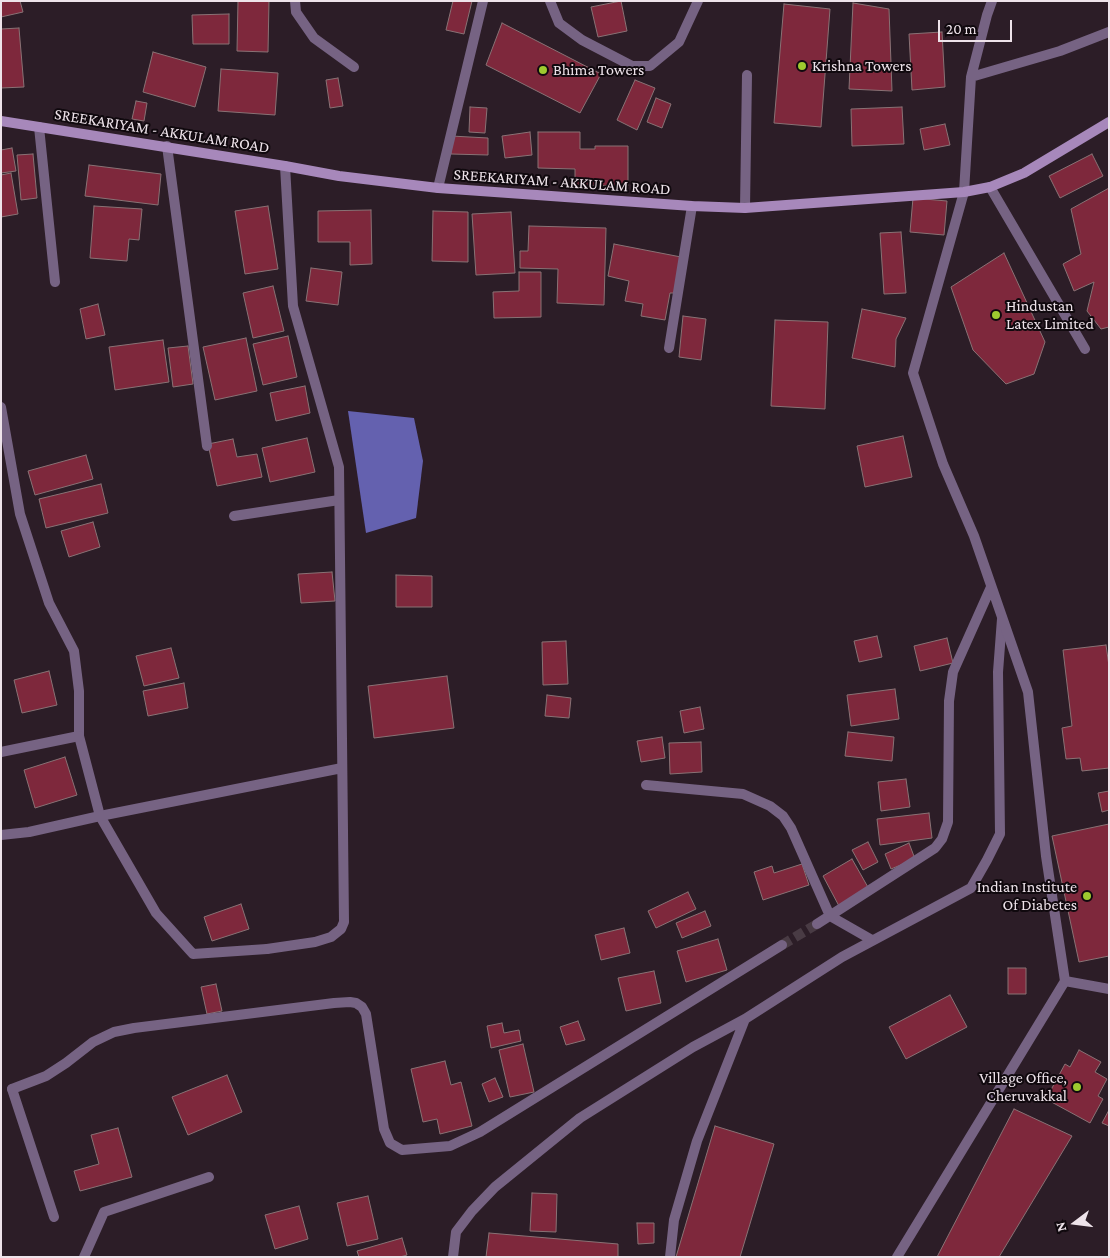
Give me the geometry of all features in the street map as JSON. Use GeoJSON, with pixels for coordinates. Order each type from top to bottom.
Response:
{"type":"FeatureCollection","features":[{"type":"Feature","properties":{"kind":"main road","name":"SREEKARIYAM - AKKULAM ROAD"},"geometry":{"type":"LineString","coordinates":[[1,120],[339,176],[438,188],[745,208],[964,192],[990,187],[1024,173],[1109,122]]}},
{"type":"Feature","properties":{"kind":"street"},"geometry":{"type":"LineString","coordinates":[[295,1],[296,12],[314,38],[354,67]]}},
{"type":"Feature","properties":{"kind":"street"},"geometry":{"type":"LineString","coordinates":[[438,188],[483,1]]}},
{"type":"Feature","properties":{"kind":"street"},"geometry":{"type":"LineString","coordinates":[[550,1],[559,22],[582,40],[632,66],[650,66],[679,42],[698,1]]}},
{"type":"Feature","properties":{"kind":"street"},"geometry":{"type":"LineString","coordinates":[[897,1257],[1065,981],[1046,856],[1028,692],[974,536],[943,464],[913,373],[964,192],[971,77],[992,1]]}},
{"type":"Feature","properties":{"kind":"street"},"geometry":{"type":"LineString","coordinates":[[971,77],[1060,51],[1109,32]]}},
{"type":"Feature","properties":{"kind":"street"},"geometry":{"type":"LineString","coordinates":[[745,208],[747,75]]}},
{"type":"Feature","properties":{"kind":"street"},"geometry":{"type":"LineString","coordinates":[[39,127],[55,282]]}},
{"type":"Feature","properties":{"kind":"street"},"geometry":{"type":"LineString","coordinates":[[167,146],[207,446]]}},
{"type":"Feature","properties":{"kind":"street"},"geometry":{"type":"LineString","coordinates":[[1,407],[20,514],[49,603],[74,651],[78,692],[79,736],[100,816],[156,913],[194,954],[267,949],[315,942],[331,937],[341,929],[344,922],[339,468],[293,306],[285,166]]}},
{"type":"Feature","properties":{"kind":"street"},"geometry":{"type":"LineString","coordinates":[[990,187],[1085,349]]}},
{"type":"Feature","properties":{"kind":"street"},"geometry":{"type":"LineString","coordinates":[[668,348],[692,206]]}},
{"type":"Feature","properties":{"kind":"street"},"geometry":{"type":"LineString","coordinates":[[234,516],[340,500]]}},
{"type":"Feature","properties":{"kind":"street"},"geometry":{"type":"LineString","coordinates":[[817,924],[936,848],[942,839],[948,822],[949,701],[952,672],[991,587]]}},
{"type":"Feature","properties":{"kind":"street"},"geometry":{"type":"LineString","coordinates":[[453,1257],[456,1232],[472,1211],[495,1186],[580,1118],[693,1047],[745,1019],[842,957],[971,888],[988,860],[1000,834],[998,672],[1002,619]]}},
{"type":"Feature","properties":{"kind":"street"},"geometry":{"type":"LineString","coordinates":[[1,752],[79,736]]}},
{"type":"Feature","properties":{"kind":"street"},"geometry":{"type":"LineString","coordinates":[[1,834],[29,832],[342,768]]}},
{"type":"Feature","properties":{"kind":"street"},"geometry":{"type":"LineString","coordinates":[[646,785],[743,794],[770,806],[783,816],[791,828],[830,916],[872,940]]}},
{"type":"Feature","properties":{"kind":"street"},"geometry":{"type":"LineString","coordinates":[[54,1216],[12,1089],[46,1076],[93,1042],[114,1032],[334,1003],[356,1003],[362,1007],[366,1014],[384,1129],[390,1143],[402,1150],[450,1146],[480,1132],[782,945]]}},
{"type":"Feature","properties":{"kind":"street"},"geometry":{"type":"LineString","coordinates":[[1065,981],[1109,989]]}},
{"type":"Feature","properties":{"kind":"street"},"geometry":{"type":"LineString","coordinates":[[670,1257],[674,1220],[697,1141],[745,1019]]}},
{"type":"Feature","properties":{"kind":"street"},"geometry":{"type":"LineString","coordinates":[[84,1257],[104,1212],[209,1177]]}},
{"type":"Feature","properties":{"kind":"shaded area"},"geometry":{"type":"Polygon","coordinates":[[[348,411],[414,418],[423,461],[416,518],[366,533],[348,411]]]}},
{"type":"Feature","properties":{"kind":"building"},"geometry":{"type":"Polygon","coordinates":[[[1,1],[20,1],[23,12],[1,17],[1,1]]]}},
{"type":"Feature","properties":{"kind":"building"},"geometry":{"type":"Polygon","coordinates":[[[238,1],[269,1],[268,52],[237,51],[238,1]]]}},
{"type":"Feature","properties":{"kind":"building"},"geometry":{"type":"Polygon","coordinates":[[[453,1],[472,1],[464,34],[446,30],[453,1]]]}},
{"type":"Feature","properties":{"kind":"building"},"geometry":{"type":"Polygon","coordinates":[[[621,1],[627,31],[598,37],[591,7],[621,1]]]}},
{"type":"Feature","properties":{"kind":"building"},"geometry":{"type":"Polygon","coordinates":[[[853,3],[889,9],[892,91],[849,89],[853,3]]]}},
{"type":"Feature","properties":{"kind":"building","name":"Krishna Towers"},"geometry":{"type":"Polygon","coordinates":[[[784,4],[830,9],[821,127],[774,123],[784,4]]]}},
{"type":"Feature","properties":{"kind":"building"},"geometry":{"type":"Polygon","coordinates":[[[229,14],[229,44],[193,44],[192,15],[229,14]]]}},
{"type":"Feature","properties":{"kind":"building","name":"Bhima Towers"},"geometry":{"type":"Polygon","coordinates":[[[502,23],[601,74],[580,113],[486,65],[502,23]]]}},
{"type":"Feature","properties":{"kind":"building"},"geometry":{"type":"Polygon","coordinates":[[[19,28],[24,87],[1,88],[1,29],[19,28]]]}},
{"type":"Feature","properties":{"kind":"building"},"geometry":{"type":"Polygon","coordinates":[[[942,32],[945,87],[912,90],[909,34],[942,32]]]}},
{"type":"Feature","properties":{"kind":"building"},"geometry":{"type":"Polygon","coordinates":[[[153,52],[206,67],[195,107],[143,92],[153,52]]]}},
{"type":"Feature","properties":{"kind":"building"},"geometry":{"type":"Polygon","coordinates":[[[221,69],[278,73],[275,115],[218,111],[221,69]]]}},
{"type":"Feature","properties":{"kind":"building"},"geometry":{"type":"Polygon","coordinates":[[[338,78],[343,106],[330,108],[326,80],[338,78]]]}},
{"type":"Feature","properties":{"kind":"building"},"geometry":{"type":"Polygon","coordinates":[[[635,80],[655,88],[637,130],[617,120],[635,80]]]}},
{"type":"Feature","properties":{"kind":"building"},"geometry":{"type":"Polygon","coordinates":[[[656,98],[671,104],[662,128],[647,122],[656,98]]]}},
{"type":"Feature","properties":{"kind":"building"},"geometry":{"type":"Polygon","coordinates":[[[136,101],[147,103],[144,121],[132,119],[136,101]]]}},
{"type":"Feature","properties":{"kind":"building"},"geometry":{"type":"Polygon","coordinates":[[[470,107],[487,108],[485,133],[469,132],[470,107]]]}},
{"type":"Feature","properties":{"kind":"building"},"geometry":{"type":"Polygon","coordinates":[[[902,107],[904,144],[852,146],[851,109],[902,107]]]}},
{"type":"Feature","properties":{"kind":"building"},"geometry":{"type":"Polygon","coordinates":[[[945,124],[950,145],[924,150],[920,129],[945,124]]]}},
{"type":"Feature","properties":{"kind":"building"},"geometry":{"type":"Polygon","coordinates":[[[530,132],[532,155],[505,158],[502,136],[530,132]]]}},
{"type":"Feature","properties":{"kind":"building"},"geometry":{"type":"Polygon","coordinates":[[[538,132],[580,132],[580,149],[595,149],[595,146],[628,146],[628,186],[575,185],[575,169],[538,168],[538,132]]]}},
{"type":"Feature","properties":{"kind":"building"},"geometry":{"type":"Polygon","coordinates":[[[451,136],[488,138],[488,155],[451,154],[451,136]]]}},
{"type":"Feature","properties":{"kind":"building"},"geometry":{"type":"Polygon","coordinates":[[[12,148],[16,171],[1,173],[1,150],[12,148]]]}},
{"type":"Feature","properties":{"kind":"building"},"geometry":{"type":"Polygon","coordinates":[[[33,154],[37,198],[21,200],[17,155],[33,154]]]}},
{"type":"Feature","properties":{"kind":"building"},"geometry":{"type":"Polygon","coordinates":[[[1092,154],[1103,176],[1060,198],[1049,176],[1092,154]]]}},
{"type":"Feature","properties":{"kind":"building"},"geometry":{"type":"Polygon","coordinates":[[[89,165],[161,174],[158,205],[85,196],[89,165]]]}},
{"type":"Feature","properties":{"kind":"building"},"geometry":{"type":"Polygon","coordinates":[[[11,173],[18,214],[1,217],[1,175],[11,173]]]}},
{"type":"Feature","properties":{"kind":"building"},"geometry":{"type":"Polygon","coordinates":[[[1109,188],[1109,327],[1101,329],[1087,311],[1094,282],[1074,291],[1063,264],[1081,254],[1071,209],[1109,188]]]}},
{"type":"Feature","properties":{"kind":"building"},"geometry":{"type":"Polygon","coordinates":[[[913,198],[947,201],[944,235],[910,232],[913,198]]]}},
{"type":"Feature","properties":{"kind":"building"},"geometry":{"type":"Polygon","coordinates":[[[94,206],[142,209],[139,240],[129,239],[127,261],[90,258],[94,206]]]}},
{"type":"Feature","properties":{"kind":"building"},"geometry":{"type":"Polygon","coordinates":[[[268,206],[278,269],[245,274],[235,211],[268,206]]]}},
{"type":"Feature","properties":{"kind":"building"},"geometry":{"type":"Polygon","coordinates":[[[371,210],[372,264],[350,265],[350,242],[318,242],[318,211],[371,210]]]}},
{"type":"Feature","properties":{"kind":"building"},"geometry":{"type":"Polygon","coordinates":[[[433,211],[468,212],[468,262],[432,261],[433,211]]]}},
{"type":"Feature","properties":{"kind":"building"},"geometry":{"type":"Polygon","coordinates":[[[511,212],[515,273],[476,275],[472,214],[511,212]]]}},
{"type":"Feature","properties":{"kind":"building"},"geometry":{"type":"Polygon","coordinates":[[[529,226],[606,228],[604,305],[557,303],[558,269],[520,268],[520,251],[528,251],[529,226]]]}},
{"type":"Feature","properties":{"kind":"building"},"geometry":{"type":"Polygon","coordinates":[[[901,232],[906,293],[884,294],[880,233],[901,232]]]}},
{"type":"Feature","properties":{"kind":"building"},"geometry":{"type":"Polygon","coordinates":[[[614,244],[681,257],[674,293],[670,293],[665,320],[641,316],[643,304],[625,301],[629,281],[608,276],[614,244]]]}},
{"type":"Feature","properties":{"kind":"building","name":"Hindustan Latex Limited"},"geometry":{"type":"Polygon","coordinates":[[[1004,253],[1045,342],[1034,374],[1006,384],[973,350],[951,287],[1004,253]]]}},
{"type":"Feature","properties":{"kind":"building"},"geometry":{"type":"Polygon","coordinates":[[[311,268],[342,272],[338,305],[306,301],[311,268]]]}},
{"type":"Feature","properties":{"kind":"building"},"geometry":{"type":"Polygon","coordinates":[[[519,272],[541,272],[541,317],[494,318],[493,292],[519,291],[519,272]]]}},
{"type":"Feature","properties":{"kind":"building"},"geometry":{"type":"Polygon","coordinates":[[[273,286],[284,331],[253,338],[243,293],[273,286]]]}},
{"type":"Feature","properties":{"kind":"building"},"geometry":{"type":"Polygon","coordinates":[[[98,304],[105,335],[86,339],[80,309],[98,304]]]}},
{"type":"Feature","properties":{"kind":"building"},"geometry":{"type":"Polygon","coordinates":[[[862,309],[906,318],[896,339],[895,367],[852,358],[862,309]]]}},
{"type":"Feature","properties":{"kind":"building"},"geometry":{"type":"Polygon","coordinates":[[[683,316],[706,319],[701,360],[679,357],[683,316]]]}},
{"type":"Feature","properties":{"kind":"building"},"geometry":{"type":"Polygon","coordinates":[[[775,320],[828,322],[825,409],[771,406],[775,320]]]}},
{"type":"Feature","properties":{"kind":"building"},"geometry":{"type":"Polygon","coordinates":[[[288,336],[297,377],[263,385],[253,344],[288,336]]]}},
{"type":"Feature","properties":{"kind":"building"},"geometry":{"type":"Polygon","coordinates":[[[246,338],[257,391],[215,400],[203,347],[246,338]]]}},
{"type":"Feature","properties":{"kind":"building"},"geometry":{"type":"Polygon","coordinates":[[[163,340],[169,382],[115,390],[109,347],[163,340]]]}},
{"type":"Feature","properties":{"kind":"building"},"geometry":{"type":"Polygon","coordinates":[[[188,346],[193,384],[173,387],[168,348],[188,346]]]}},
{"type":"Feature","properties":{"kind":"building"},"geometry":{"type":"Polygon","coordinates":[[[305,386],[310,413],[276,421],[270,393],[305,386]]]}},
{"type":"Feature","properties":{"kind":"building"},"geometry":{"type":"Polygon","coordinates":[[[903,436],[912,477],[865,487],[857,446],[903,436]]]}},
{"type":"Feature","properties":{"kind":"building"},"geometry":{"type":"Polygon","coordinates":[[[307,438],[315,472],[270,482],[262,448],[307,438]]]}},
{"type":"Feature","properties":{"kind":"building"},"geometry":{"type":"Polygon","coordinates":[[[233,439],[237,457],[257,454],[262,477],[217,486],[208,444],[233,439]]]}},
{"type":"Feature","properties":{"kind":"building"},"geometry":{"type":"Polygon","coordinates":[[[86,455],[93,479],[35,495],[28,471],[86,455]]]}},
{"type":"Feature","properties":{"kind":"building"},"geometry":{"type":"Polygon","coordinates":[[[101,484],[108,513],[46,528],[39,499],[101,484]]]}},
{"type":"Feature","properties":{"kind":"building"},"geometry":{"type":"Polygon","coordinates":[[[93,522],[100,547],[69,557],[61,531],[93,522]]]}},
{"type":"Feature","properties":{"kind":"building"},"geometry":{"type":"Polygon","coordinates":[[[332,572],[335,601],[301,603],[298,574],[332,572]]]}},
{"type":"Feature","properties":{"kind":"building"},"geometry":{"type":"Polygon","coordinates":[[[396,575],[432,576],[432,607],[396,607],[396,575]]]}},
{"type":"Feature","properties":{"kind":"building"},"geometry":{"type":"Polygon","coordinates":[[[877,636],[882,657],[859,662],[854,641],[877,636]]]}},
{"type":"Feature","properties":{"kind":"building"},"geometry":{"type":"Polygon","coordinates":[[[947,638],[953,663],[920,671],[914,646],[947,638]]]}},
{"type":"Feature","properties":{"kind":"building"},"geometry":{"type":"Polygon","coordinates":[[[566,641],[568,684],[543,685],[542,642],[566,641]]]}},
{"type":"Feature","properties":{"kind":"building"},"geometry":{"type":"Polygon","coordinates":[[[1106,645],[1109,666],[1109,768],[1082,771],[1080,758],[1066,759],[1062,728],[1072,726],[1063,650],[1106,645]]]}},
{"type":"Feature","properties":{"kind":"building"},"geometry":{"type":"Polygon","coordinates":[[[171,648],[179,678],[144,686],[136,656],[171,648]]]}},
{"type":"Feature","properties":{"kind":"building"},"geometry":{"type":"Polygon","coordinates":[[[49,671],[57,705],[22,713],[14,680],[49,671]]]}},
{"type":"Feature","properties":{"kind":"building"},"geometry":{"type":"Polygon","coordinates":[[[447,676],[454,728],[374,738],[368,686],[447,676]]]}},
{"type":"Feature","properties":{"kind":"building"},"geometry":{"type":"Polygon","coordinates":[[[184,683],[188,708],[148,716],[143,691],[184,683]]]}},
{"type":"Feature","properties":{"kind":"building"},"geometry":{"type":"Polygon","coordinates":[[[895,689],[899,719],[851,726],[847,695],[895,689]]]}},
{"type":"Feature","properties":{"kind":"building"},"geometry":{"type":"Polygon","coordinates":[[[547,695],[571,698],[569,718],[545,716],[547,695]]]}},
{"type":"Feature","properties":{"kind":"building"},"geometry":{"type":"Polygon","coordinates":[[[700,707],[704,729],[684,733],[680,711],[700,707]]]}},
{"type":"Feature","properties":{"kind":"building"},"geometry":{"type":"Polygon","coordinates":[[[848,732],[894,737],[892,761],[845,756],[848,732]]]}},
{"type":"Feature","properties":{"kind":"building"},"geometry":{"type":"Polygon","coordinates":[[[662,737],[665,758],[641,762],[637,741],[662,737]]]}},
{"type":"Feature","properties":{"kind":"building"},"geometry":{"type":"Polygon","coordinates":[[[701,742],[702,772],[670,774],[669,743],[701,742]]]}},
{"type":"Feature","properties":{"kind":"building"},"geometry":{"type":"Polygon","coordinates":[[[65,757],[77,795],[35,808],[24,770],[65,757]]]}},
{"type":"Feature","properties":{"kind":"building"},"geometry":{"type":"Polygon","coordinates":[[[906,779],[910,807],[881,811],[878,782],[906,779]]]}},
{"type":"Feature","properties":{"kind":"building"},"geometry":{"type":"Polygon","coordinates":[[[1109,791],[1109,810],[1102,812],[1098,793],[1109,791]]]}},
{"type":"Feature","properties":{"kind":"building"},"geometry":{"type":"Polygon","coordinates":[[[929,813],[932,838],[880,845],[877,819],[929,813]]]}},
{"type":"Feature","properties":{"kind":"building","name":"Indian Institute Of Diabetes"},"geometry":{"type":"Polygon","coordinates":[[[1109,824],[1109,956],[1079,962],[1052,836],[1109,824]]]}},
{"type":"Feature","properties":{"kind":"building"},"geometry":{"type":"Polygon","coordinates":[[[868,842],[878,862],[863,870],[852,850],[868,842]]]}},
{"type":"Feature","properties":{"kind":"building"},"geometry":{"type":"Polygon","coordinates":[[[909,843],[915,859],[891,869],[885,854],[909,843]]]}},
{"type":"Feature","properties":{"kind":"building"},"geometry":{"type":"Polygon","coordinates":[[[852,859],[869,889],[839,906],[823,876],[852,859]]]}},
{"type":"Feature","properties":{"kind":"building"},"geometry":{"type":"Polygon","coordinates":[[[802,864],[809,885],[763,900],[754,872],[772,866],[774,873],[802,864]]]}},
{"type":"Feature","properties":{"kind":"building"},"geometry":{"type":"Polygon","coordinates":[[[688,892],[696,909],[656,928],[648,911],[688,892]]]}},
{"type":"Feature","properties":{"kind":"building"},"geometry":{"type":"Polygon","coordinates":[[[241,904],[249,929],[212,941],[204,917],[241,904]]]}},
{"type":"Feature","properties":{"kind":"building"},"geometry":{"type":"Polygon","coordinates":[[[705,911],[711,926],[682,938],[676,923],[705,911]]]}},
{"type":"Feature","properties":{"kind":"building"},"geometry":{"type":"Polygon","coordinates":[[[624,928],[630,953],[601,960],[595,935],[624,928]]]}},
{"type":"Feature","properties":{"kind":"building"},"geometry":{"type":"Polygon","coordinates":[[[718,939],[727,970],[686,982],[677,951],[718,939]]]}},
{"type":"Feature","properties":{"kind":"building"},"geometry":{"type":"Polygon","coordinates":[[[1008,968],[1026,968],[1026,994],[1008,994],[1008,968]]]}},
{"type":"Feature","properties":{"kind":"building"},"geometry":{"type":"Polygon","coordinates":[[[654,971],[661,1003],[626,1011],[618,978],[654,971]]]}},
{"type":"Feature","properties":{"kind":"building"},"geometry":{"type":"Polygon","coordinates":[[[216,984],[222,1011],[207,1014],[201,987],[216,984]]]}},
{"type":"Feature","properties":{"kind":"building"},"geometry":{"type":"Polygon","coordinates":[[[950,995],[967,1027],[906,1059],[889,1027],[950,995]]]}},
{"type":"Feature","properties":{"kind":"building"},"geometry":{"type":"Polygon","coordinates":[[[578,1021],[585,1040],[566,1045],[560,1027],[578,1021]]]}},
{"type":"Feature","properties":{"kind":"building"},"geometry":{"type":"Polygon","coordinates":[[[502,1023],[504,1033],[519,1030],[521,1041],[491,1048],[487,1026],[502,1023]]]}},
{"type":"Feature","properties":{"kind":"building"},"geometry":{"type":"Polygon","coordinates":[[[523,1044],[534,1092],[510,1097],[499,1050],[523,1044]]]}},
{"type":"Feature","properties":{"kind":"building","name":"Village Office, Cheruvakkal"},"geometry":{"type":"Polygon","coordinates":[[[1079,1050],[1101,1062],[1095,1072],[1107,1079],[1098,1096],[1103,1099],[1090,1123],[1046,1099],[1065,1064],[1070,1067],[1079,1050]]]}},
{"type":"Feature","properties":{"kind":"building"},"geometry":{"type":"Polygon","coordinates":[[[445,1061],[451,1085],[461,1082],[472,1126],[440,1134],[437,1119],[423,1122],[411,1069],[445,1061]]]}},
{"type":"Feature","properties":{"kind":"building"},"geometry":{"type":"Polygon","coordinates":[[[227,1075],[242,1112],[188,1135],[172,1097],[227,1075]]]}},
{"type":"Feature","properties":{"kind":"building"},"geometry":{"type":"Polygon","coordinates":[[[495,1078],[503,1097],[489,1102],[482,1084],[495,1078]]]}},
{"type":"Feature","properties":{"kind":"building"},"geometry":{"type":"Polygon","coordinates":[[[1014,1109],[1072,1136],[999,1257],[937,1257],[1014,1109]]]}},
{"type":"Feature","properties":{"kind":"building"},"geometry":{"type":"Polygon","coordinates":[[[1109,1110],[1109,1126],[1102,1123],[1109,1110]]]}},
{"type":"Feature","properties":{"kind":"building"},"geometry":{"type":"Polygon","coordinates":[[[715,1126],[774,1144],[740,1257],[676,1257],[715,1126]]]}},
{"type":"Feature","properties":{"kind":"building"},"geometry":{"type":"Polygon","coordinates":[[[118,1128],[132,1177],[80,1191],[74,1171],[99,1164],[91,1135],[118,1128]]]}},
{"type":"Feature","properties":{"kind":"building"},"geometry":{"type":"Polygon","coordinates":[[[532,1193],[557,1194],[556,1232],[530,1231],[532,1193]]]}},
{"type":"Feature","properties":{"kind":"building"},"geometry":{"type":"Polygon","coordinates":[[[368,1196],[378,1239],[347,1246],[337,1203],[368,1196]]]}},
{"type":"Feature","properties":{"kind":"building"},"geometry":{"type":"Polygon","coordinates":[[[299,1206],[308,1239],[275,1249],[265,1215],[299,1206]]]}},
{"type":"Feature","properties":{"kind":"building"},"geometry":{"type":"Polygon","coordinates":[[[637,1223],[654,1223],[654,1243],[638,1244],[637,1223]]]}},
{"type":"Feature","properties":{"kind":"building"},"geometry":{"type":"Polygon","coordinates":[[[489,1233],[618,1244],[618,1257],[486,1257],[489,1233]]]}},
{"type":"Feature","properties":{"kind":"building"},"geometry":{"type":"Polygon","coordinates":[[[402,1238],[407,1255],[400,1257],[359,1257],[357,1251],[402,1238]]]}},
{"type":"Feature","properties":{"kind":"tunnel"},"geometry":{"type":"LineString","coordinates":[[782,945],[817,924]]}},
{"type":"Feature","properties":{"kind":"place","name":"Krishna Towers"},"geometry":{"type":"Point","coordinates":[802,66]}},
{"type":"Feature","properties":{"kind":"place","name":"Bhima Towers"},"geometry":{"type":"Point","coordinates":[543,70]}},
{"type":"Feature","properties":{"kind":"place","name":"Hindustan Latex Limited"},"geometry":{"type":"Point","coordinates":[996,315]}},
{"type":"Feature","properties":{"kind":"place","name":"Indian Institute Of Diabetes"},"geometry":{"type":"Point","coordinates":[1087,896]}},
{"type":"Feature","properties":{"kind":"place","name":"Village Office, Cheruvakkal"},"geometry":{"type":"Point","coordinates":[1077,1087]}}]}
